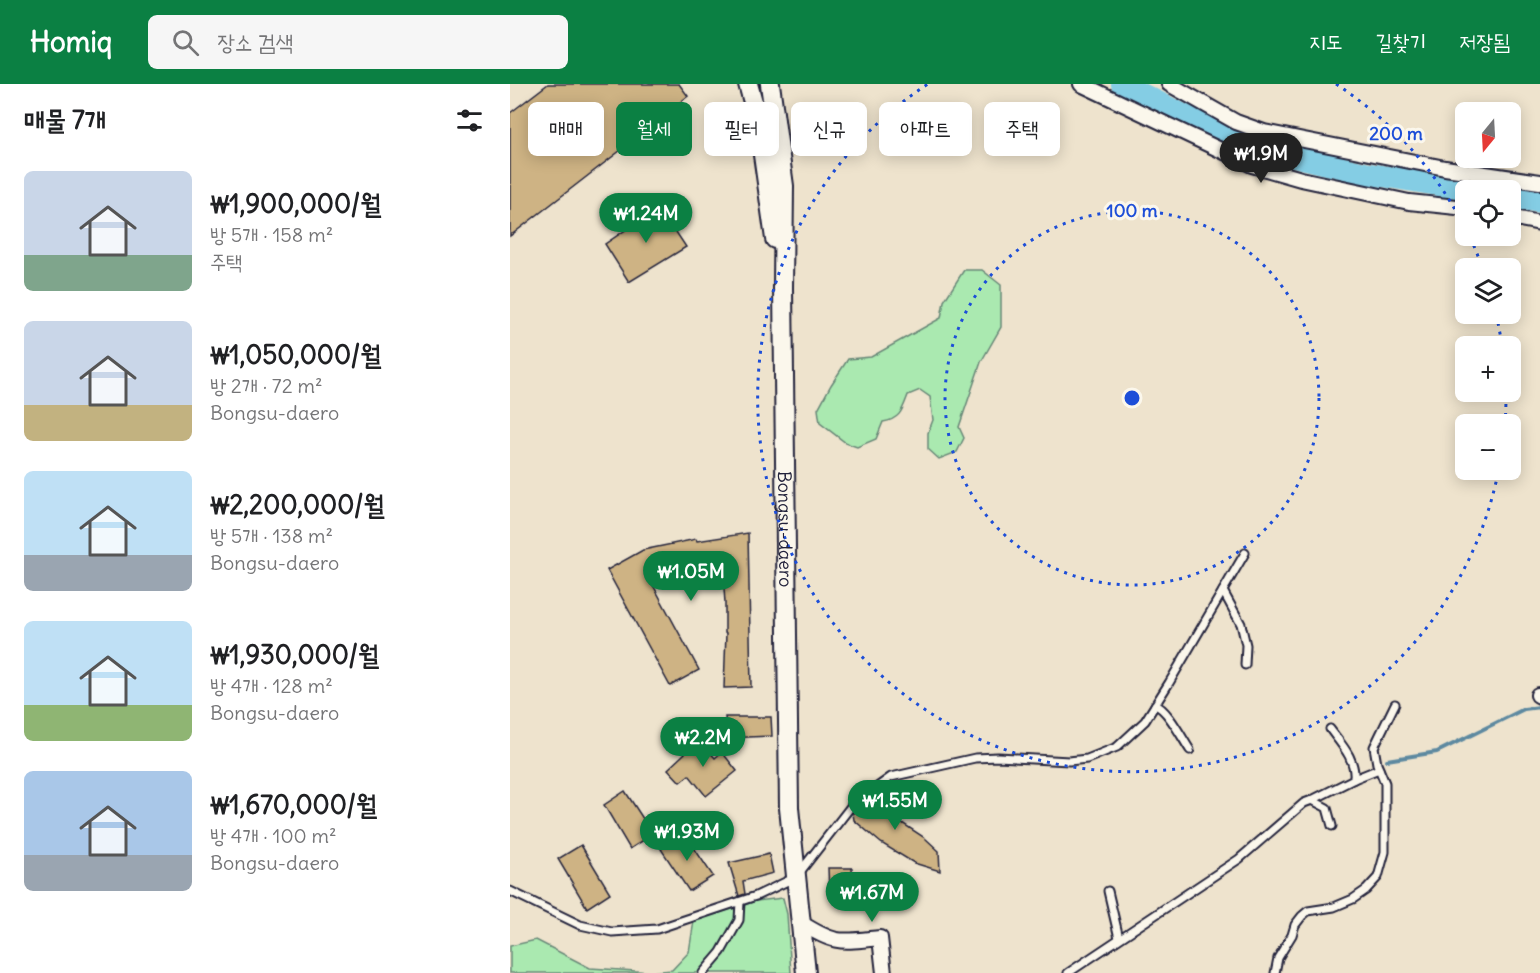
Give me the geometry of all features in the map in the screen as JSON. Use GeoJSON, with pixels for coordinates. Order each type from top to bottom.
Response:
{"type":"FeatureCollection","features":[{"type":"Feature","properties":{"kind":"main road"},"geometry":{"type":"LineString","coordinates":[[748,84],[758,120],[766,187],[783,288]]}},
{"type":"Feature","properties":{"kind":"main road","name":"Bongsu-daero"},"geometry":{"type":"LineString","coordinates":[[769,88],[784,186],[783,288],[789,808],[806,973]]}},
{"type":"Feature","properties":{"kind":"street"},"geometry":{"type":"LineString","coordinates":[[1081,84],[1252,165],[1301,179],[1409,202],[1455,207]]}},
{"type":"Feature","properties":{"kind":"street"},"geometry":{"type":"LineString","coordinates":[[1170,84],[1236,122],[1264,132],[1445,168],[1540,182]]}},
{"type":"Feature","properties":{"kind":"street"},"geometry":{"type":"LineString","coordinates":[[1521,219],[1540,223]]}},
{"type":"Feature","properties":{"kind":"street"},"geometry":{"type":"LineString","coordinates":[[801,923],[824,938],[840,942],[880,938],[884,973]]}},
{"type":"Feature","properties":{"kind":"lane"},"geometry":{"type":"LineString","coordinates":[[510,891],[580,925],[612,932],[657,929],[740,902],[796,877],[852,805],[891,777],[975,758],[1069,761],[1087,759],[1117,747],[1145,721],[1245,553]]}},
{"type":"Feature","properties":{"kind":"lane"},"geometry":{"type":"LineString","coordinates":[[1223,591],[1241,624],[1246,645],[1245,665]]}},
{"type":"Feature","properties":{"kind":"lane"},"geometry":{"type":"LineString","coordinates":[[1275,973],[1278,958],[1302,916],[1308,911],[1334,907],[1353,899],[1366,890],[1378,877],[1385,852],[1385,783],[1375,757],[1374,747],[1395,704]]}},
{"type":"Feature","properties":{"kind":"lane"},"geometry":{"type":"LineString","coordinates":[[1155,705],[1166,711],[1190,750]]}},
{"type":"Feature","properties":{"kind":"lane"},"geometry":{"type":"LineString","coordinates":[[1330,729],[1348,754],[1354,768],[1354,779]]}},
{"type":"Feature","properties":{"kind":"lane"},"geometry":{"type":"LineString","coordinates":[[1068,973],[1239,859],[1304,804],[1379,769]]}},
{"type":"Feature","properties":{"kind":"lane"},"geometry":{"type":"LineString","coordinates":[[1312,800],[1326,808],[1332,826]]}},
{"type":"Feature","properties":{"kind":"lane"},"geometry":{"type":"LineString","coordinates":[[1108,891],[1119,938]]}},
{"type":"Feature","properties":{"kind":"lane"},"geometry":{"type":"LineString","coordinates":[[703,973],[721,952],[739,920],[740,902]]}},
{"type":"Feature","properties":{"kind":"green space"},"geometry":{"type":"Polygon","coordinates":[[[964,270],[982,270],[1001,285],[1001,327],[981,362],[959,427],[964,438],[957,452],[939,459],[928,449],[928,433],[933,420],[930,397],[920,390],[908,395],[897,416],[883,422],[876,439],[857,447],[846,443],[820,423],[818,409],[848,359],[871,357],[941,318],[944,301],[964,270]]]}},
{"type":"Feature","properties":{"kind":"green space"},"geometry":{"type":"Polygon","coordinates":[[[783,898],[787,914],[791,973],[510,973],[510,946],[536,940],[590,968],[651,972],[672,970],[689,952],[694,921],[756,901],[783,898]]]}},
{"type":"Feature","properties":{"kind":"building"},"geometry":{"type":"Polygon","coordinates":[[[548,84],[679,84],[688,96],[680,102],[616,102],[616,154],[510,236],[510,113],[548,84]]]}},
{"type":"Feature","properties":{"kind":"building"},"geometry":{"type":"Polygon","coordinates":[[[664,204],[677,223],[672,226],[686,247],[629,282],[605,244],[664,204]]]}},
{"type":"Feature","properties":{"kind":"building"},"geometry":{"type":"Polygon","coordinates":[[[748,533],[751,687],[724,688],[726,633],[723,574],[701,575],[701,581],[683,585],[677,567],[646,572],[699,670],[670,686],[607,570],[643,550],[696,539],[697,541],[748,533]]]}},
{"type":"Feature","properties":{"kind":"building"},"geometry":{"type":"Polygon","coordinates":[[[725,717],[771,717],[772,736],[727,738],[725,717]]]}},
{"type":"Feature","properties":{"kind":"building"},"geometry":{"type":"Polygon","coordinates":[[[699,740],[715,758],[722,752],[737,771],[706,796],[689,775],[680,782],[668,769],[699,740]]]}},
{"type":"Feature","properties":{"kind":"building"},"geometry":{"type":"Polygon","coordinates":[[[886,787],[902,823],[925,838],[939,851],[940,871],[914,863],[881,843],[854,820],[853,813],[856,809],[886,787]]]}},
{"type":"Feature","properties":{"kind":"building"},"geometry":{"type":"Polygon","coordinates":[[[625,791],[653,834],[630,849],[604,805],[625,791]]]}},
{"type":"Feature","properties":{"kind":"building"},"geometry":{"type":"Polygon","coordinates":[[[684,833],[713,876],[689,891],[661,849],[684,833]]]}},
{"type":"Feature","properties":{"kind":"building"},"geometry":{"type":"Polygon","coordinates":[[[581,845],[610,893],[587,908],[558,859],[581,845]]]}},
{"type":"Feature","properties":{"kind":"building"},"geometry":{"type":"Polygon","coordinates":[[[769,854],[773,873],[743,881],[745,894],[739,896],[729,863],[769,854]]]}},
{"type":"Feature","properties":{"kind":"building"},"geometry":{"type":"Polygon","coordinates":[[[828,868],[852,868],[853,893],[829,893],[828,868]]]}},
{"type":"Feature","properties":{"kind":"waterway"},"geometry":{"type":"LineString","coordinates":[[1122,84],[1237,142],[1364,173],[1455,188]]}},
{"type":"Feature","properties":{"kind":"waterway"},"geometry":{"type":"LineString","coordinates":[[1521,199],[1540,202]]}},
{"type":"Feature","properties":{"kind":"waterway"},"geometry":{"type":"LineString","coordinates":[[1387,760],[1437,752],[1524,709],[1540,707]]}}]}
